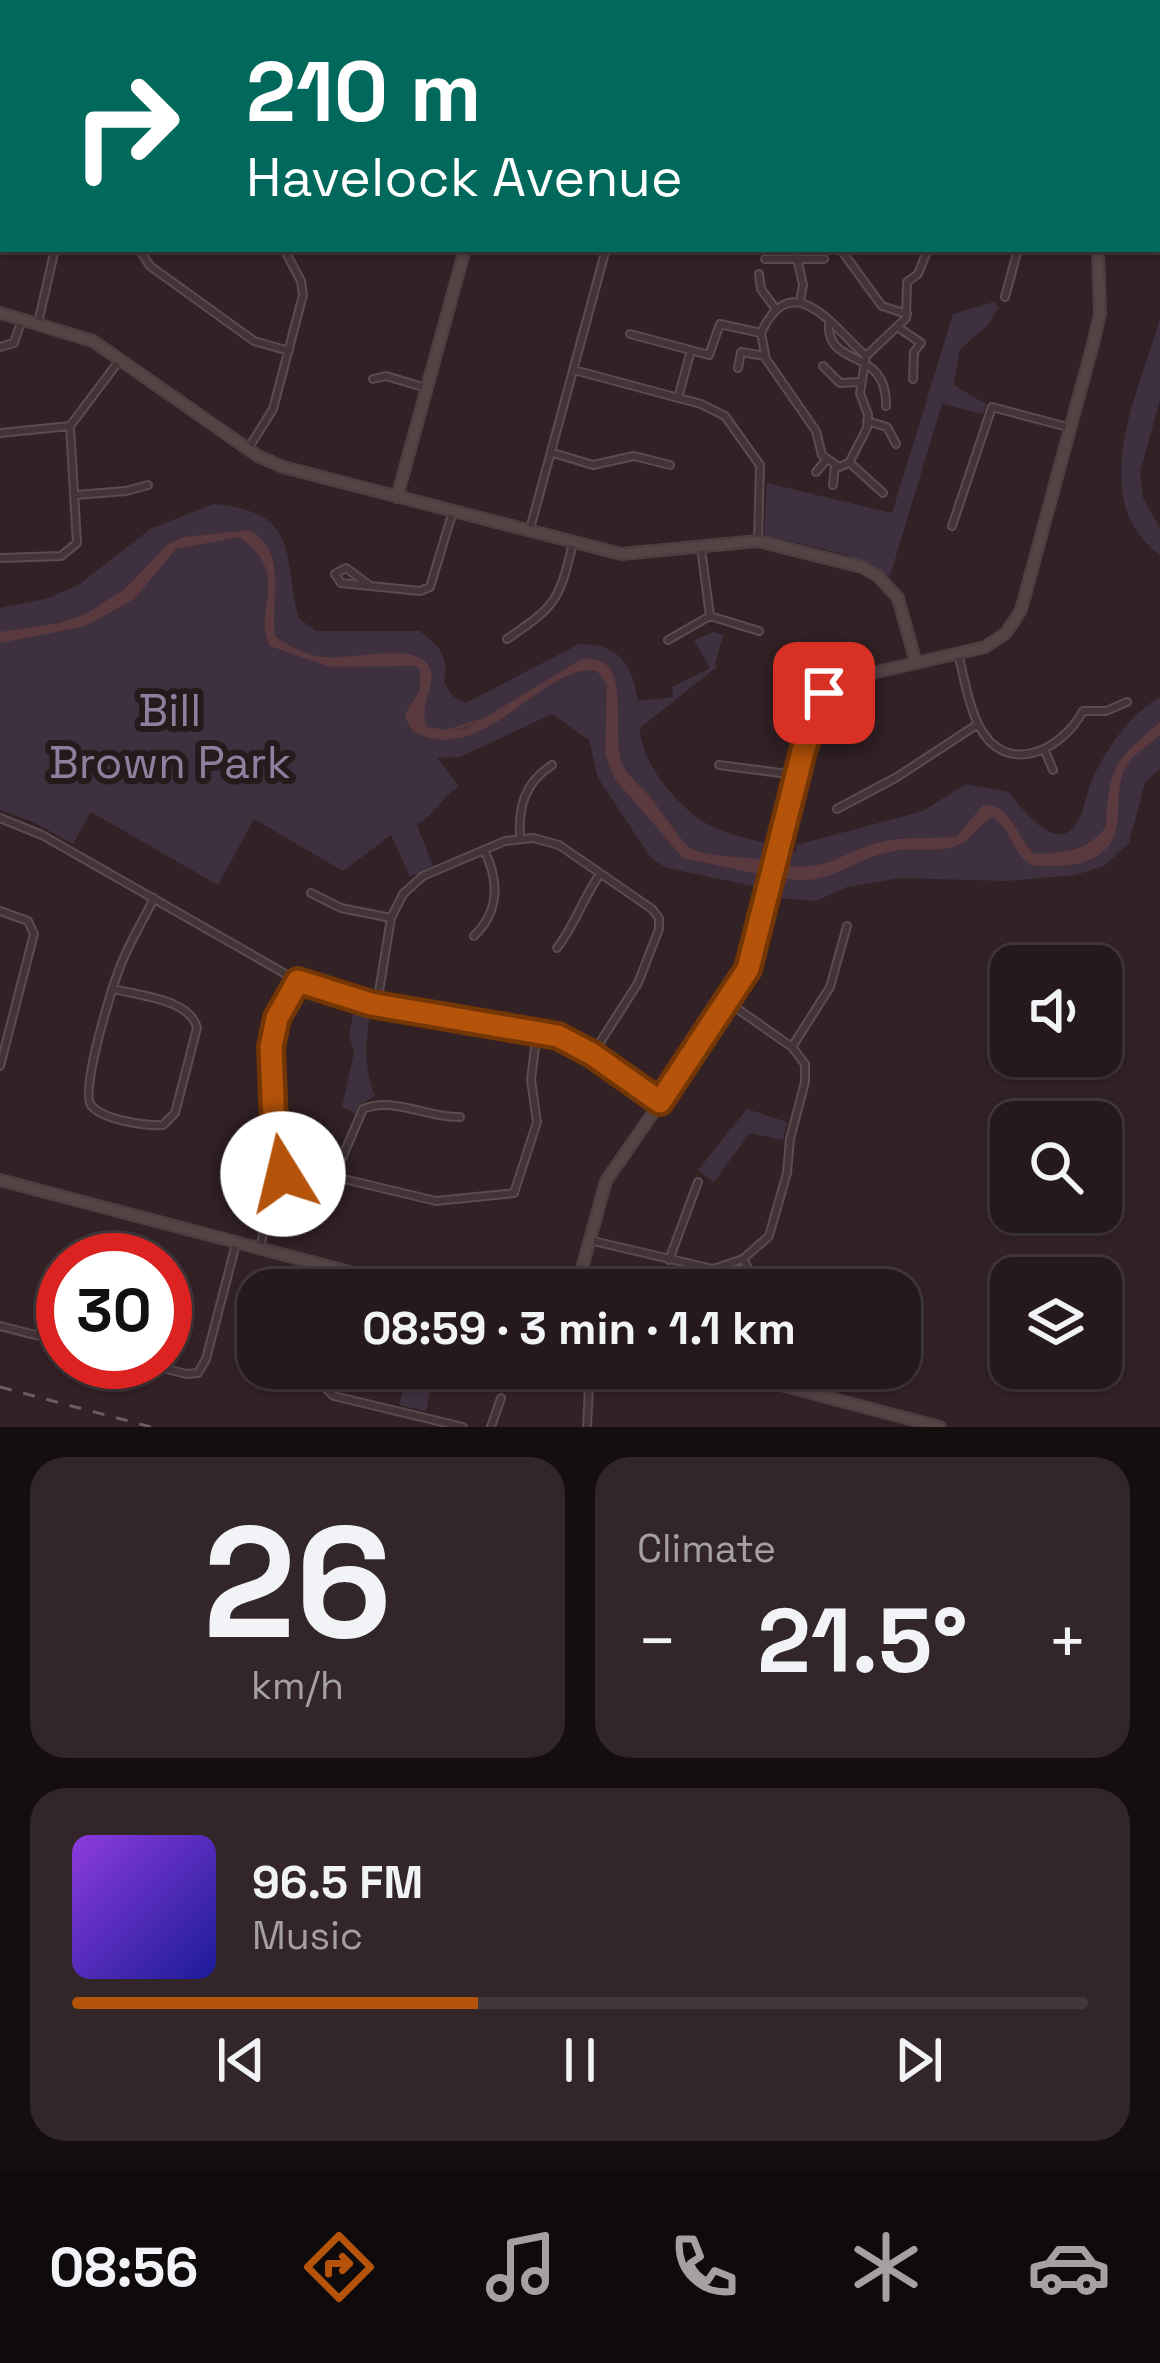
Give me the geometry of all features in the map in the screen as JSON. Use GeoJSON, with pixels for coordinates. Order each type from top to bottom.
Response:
{"type":"FeatureCollection","features":[{"type":"Feature","properties":{"kind":"street"},"geometry":{"type":"LineString","coordinates":[[38,323],[54,252]]}},
{"type":"Feature","properties":{"kind":"street"},"geometry":{"type":"LineString","coordinates":[[141,252],[150,266],[254,341],[289,352]]}},
{"type":"Feature","properties":{"kind":"street"},"geometry":{"type":"LineString","coordinates":[[248,449],[270,416],[303,295],[286,252]]}},
{"type":"Feature","properties":{"kind":"street"},"geometry":{"type":"LineString","coordinates":[[397,497],[463,252]]}},
{"type":"Feature","properties":{"kind":"street"},"geometry":{"type":"LineString","coordinates":[[530,531],[605,252]]}},
{"type":"Feature","properties":{"kind":"street"},"geometry":{"type":"LineString","coordinates":[[842,252],[882,306],[907,314]]}},
{"type":"Feature","properties":{"kind":"street"},"geometry":{"type":"LineString","coordinates":[[850,463],[867,421],[860,382],[864,360],[899,328],[907,314],[908,282],[918,274],[927,252]]}},
{"type":"Feature","properties":{"kind":"street"},"geometry":{"type":"LineString","coordinates":[[1005,297],[1017,252]]}},
{"type":"Feature","properties":{"kind":"street"},"geometry":{"type":"LineString","coordinates":[[582,1269],[606,1181],[748,969],[796,775],[813,714],[824,693],[851,676],[958,653],[998,639],[1021,610],[1100,314],[1098,252]]}},
{"type":"Feature","properties":{"kind":"street"},"geometry":{"type":"LineString","coordinates":[[797,258],[803,285],[800,302]]}},
{"type":"Feature","properties":{"kind":"street"},"geometry":{"type":"LineString","coordinates":[[765,259],[824,259]]}},
{"type":"Feature","properties":{"kind":"street"},"geometry":{"type":"LineString","coordinates":[[759,274],[761,289],[775,308]]}},
{"type":"Feature","properties":{"kind":"street"},"geometry":{"type":"LineString","coordinates":[[850,463],[836,465],[822,455],[816,431],[765,356],[761,333],[775,308],[800,302],[830,323],[864,360]]}},
{"type":"Feature","properties":{"kind":"street"},"geometry":{"type":"LineString","coordinates":[[0,313],[85,337],[248,449],[283,467],[621,554],[758,541],[862,567],[878,576],[902,605],[916,663]]}},
{"type":"Feature","properties":{"kind":"street"},"geometry":{"type":"LineString","coordinates":[[0,347],[14,343],[22,319]]}},
{"type":"Feature","properties":{"kind":"street"},"geometry":{"type":"LineString","coordinates":[[830,323],[833,343],[879,371],[886,406]]}},
{"type":"Feature","properties":{"kind":"street"},"geometry":{"type":"LineString","coordinates":[[631,334],[709,355],[720,324],[761,333]]}},
{"type":"Feature","properties":{"kind":"street"},"geometry":{"type":"LineString","coordinates":[[899,328],[922,344],[914,352],[913,379]]}},
{"type":"Feature","properties":{"kind":"street"},"geometry":{"type":"LineString","coordinates":[[678,398],[691,350]]}},
{"type":"Feature","properties":{"kind":"street"},"geometry":{"type":"LineString","coordinates":[[738,368],[741,352],[765,356]]}},
{"type":"Feature","properties":{"kind":"street"},"geometry":{"type":"LineString","coordinates":[[0,558],[61,556],[71,551],[78,538],[70,426],[121,359]]}},
{"type":"Feature","properties":{"kind":"street"},"geometry":{"type":"LineString","coordinates":[[823,366],[840,383],[860,382]]}},
{"type":"Feature","properties":{"kind":"street"},"geometry":{"type":"LineString","coordinates":[[574,370],[725,416],[757,459],[761,473],[758,541]]}},
{"type":"Feature","properties":{"kind":"street"},"geometry":{"type":"LineString","coordinates":[[374,379],[386,376],[426,388]]}},
{"type":"Feature","properties":{"kind":"street"},"geometry":{"type":"LineString","coordinates":[[952,526],[992,407],[1070,428]]}},
{"type":"Feature","properties":{"kind":"street"},"geometry":{"type":"LineString","coordinates":[[867,421],[887,427],[896,443]]}},
{"type":"Feature","properties":{"kind":"street"},"geometry":{"type":"LineString","coordinates":[[0,433],[70,426]]}},
{"type":"Feature","properties":{"kind":"street"},"geometry":{"type":"LineString","coordinates":[[553,452],[593,465],[634,456],[670,465]]}},
{"type":"Feature","properties":{"kind":"street"},"geometry":{"type":"LineString","coordinates":[[816,472],[827,459]]}},
{"type":"Feature","properties":{"kind":"street"},"geometry":{"type":"LineString","coordinates":[[850,463],[883,493]]}},
{"type":"Feature","properties":{"kind":"street"},"geometry":{"type":"LineString","coordinates":[[833,485],[836,465]]}},
{"type":"Feature","properties":{"kind":"street"},"geometry":{"type":"LineString","coordinates":[[76,495],[148,485]]}},
{"type":"Feature","properties":{"kind":"street"},"geometry":{"type":"LineString","coordinates":[[369,585],[346,568],[335,574],[340,583],[420,591],[430,587],[453,511]]}},
{"type":"Feature","properties":{"kind":"street"},"geometry":{"type":"LineString","coordinates":[[507,639],[548,611],[561,589],[573,542]]}},
{"type":"Feature","properties":{"kind":"street"},"geometry":{"type":"LineString","coordinates":[[701,547],[710,616]]}},
{"type":"Feature","properties":{"kind":"street"},"geometry":{"type":"LineString","coordinates":[[668,640],[710,616],[759,631]]}},
{"type":"Feature","properties":{"kind":"street"},"geometry":{"type":"LineString","coordinates":[[958,653],[978,724],[992,742],[1013,752],[1045,751],[1066,738],[1084,712],[1106,711],[1127,702]]}},
{"type":"Feature","properties":{"kind":"street"},"geometry":{"type":"LineString","coordinates":[[837,808],[897,777],[978,724]]}},
{"type":"Feature","properties":{"kind":"street"},"geometry":{"type":"LineString","coordinates":[[1045,751],[1053,770]]}},
{"type":"Feature","properties":{"kind":"street"},"geometry":{"type":"LineString","coordinates":[[520,839],[521,800],[552,765]]}},
{"type":"Feature","properties":{"kind":"street"},"geometry":{"type":"LineString","coordinates":[[719,765],[796,775]]}},
{"type":"Feature","properties":{"kind":"street"},"geometry":{"type":"LineString","coordinates":[[0,818],[27,827],[298,981],[377,1004],[537,1030],[592,1054],[660,1102]]}},
{"type":"Feature","properties":{"kind":"street"},"geometry":{"type":"LineString","coordinates":[[377,1004],[391,918],[415,881],[520,839],[559,845],[659,918],[638,983],[592,1054]]}},
{"type":"Feature","properties":{"kind":"street"},"geometry":{"type":"LineString","coordinates":[[474,936],[488,917],[496,885],[484,850]]}},
{"type":"Feature","properties":{"kind":"street"},"geometry":{"type":"LineString","coordinates":[[556,948],[571,930],[600,873]]}},
{"type":"Feature","properties":{"kind":"street"},"geometry":{"type":"LineString","coordinates":[[310,893],[340,908],[391,918]]}},
{"type":"Feature","properties":{"kind":"street"},"geometry":{"type":"LineString","coordinates":[[114,989],[182,1008],[194,1016],[197,1028],[175,1113],[163,1125],[101,1113],[88,1100],[87,1089],[114,989],[120,967],[154,898]]}},
{"type":"Feature","properties":{"kind":"street"},"geometry":{"type":"LineString","coordinates":[[0,911],[23,917],[34,934],[0,1066]]}},
{"type":"Feature","properties":{"kind":"street"},"geometry":{"type":"LineString","coordinates":[[792,1046],[830,987],[847,926]]}},
{"type":"Feature","properties":{"kind":"street"},"geometry":{"type":"LineString","coordinates":[[260,1248],[276,1174],[271,1047],[277,1018],[298,981]]}},
{"type":"Feature","properties":{"kind":"street"},"geometry":{"type":"LineString","coordinates":[[590,1240],[712,1269],[743,1259],[769,1236],[788,1173],[790,1139],[806,1072],[792,1046],[729,1003]]}},
{"type":"Feature","properties":{"kind":"street"},"geometry":{"type":"LineString","coordinates":[[276,1174],[334,1177],[436,1201],[514,1193],[537,1122],[531,1081],[537,1030]]}},
{"type":"Feature","properties":{"kind":"street"},"geometry":{"type":"LineString","coordinates":[[334,1177],[363,1109],[380,1102],[439,1118],[460,1117]]}},
{"type":"Feature","properties":{"kind":"street"},"geometry":{"type":"LineString","coordinates":[[0,1180],[339,1269]]}},
{"type":"Feature","properties":{"kind":"street"},"geometry":{"type":"LineString","coordinates":[[669,1260],[698,1182]]}},
{"type":"Feature","properties":{"kind":"street"},"geometry":{"type":"LineString","coordinates":[[192,1373],[198,1373],[206,1359],[237,1242]]}},
{"type":"Feature","properties":{"kind":"street"},"geometry":{"type":"LineString","coordinates":[[743,1259],[749,1269]]}},
{"type":"Feature","properties":{"kind":"street"},"geometry":{"type":"LineString","coordinates":[[0,1326],[36,1335]]}},
{"type":"Feature","properties":{"kind":"street"},"geometry":{"type":"LineString","coordinates":[[326,1389],[334,1396],[463,1427]]}},
{"type":"Feature","properties":{"kind":"street"},"geometry":{"type":"LineString","coordinates":[[587,1427],[589,1389]]}},
{"type":"Feature","properties":{"kind":"street"},"geometry":{"type":"LineString","coordinates":[[795,1389],[940,1427]]}},
{"type":"Feature","properties":{"kind":"street"},"geometry":{"type":"LineString","coordinates":[[491,1427],[501,1398]]}},
{"type":"Feature","properties":{"kind":"green space"},"geometry":{"type":"Polygon","coordinates":[[[994,302],[999,307],[988,325],[960,349],[954,385],[987,405],[983,414],[942,404],[890,576],[847,555],[764,535],[767,483],[892,513],[953,314],[994,302]]]}},
{"type":"Feature","properties":{"kind":"green space"},"geometry":{"type":"Polygon","coordinates":[[[1160,318],[1160,400],[1140,472],[1143,498],[1160,528],[1160,555],[1137,532],[1125,505],[1121,475],[1131,411],[1160,318]]]}},
{"type":"Feature","properties":{"kind":"green space","name":"Bill Brown Park"},"geometry":{"type":"Polygon","coordinates":[[[213,504],[262,516],[275,527],[288,556],[299,618],[316,631],[420,631],[442,653],[444,683],[454,697],[466,703],[579,644],[604,648],[621,658],[632,676],[638,701],[673,697],[672,687],[710,668],[694,640],[713,632],[723,635],[718,666],[640,728],[655,771],[688,810],[720,830],[769,844],[758,887],[667,868],[651,858],[598,778],[589,740],[552,714],[460,757],[437,758],[459,786],[417,825],[433,866],[410,877],[391,835],[343,871],[254,819],[218,885],[91,812],[73,844],[0,810],[0,608],[49,598],[80,584],[150,529],[213,504]]]}},
{"type":"Feature","properties":{"kind":"green space"},"geometry":{"type":"Polygon","coordinates":[[[1160,697],[1160,769],[1145,782],[1129,843],[1104,866],[1075,875],[1006,881],[901,878],[847,887],[816,901],[776,898],[785,853],[796,851],[796,845],[923,811],[966,784],[1009,792],[1051,833],[1071,830],[1114,741],[1139,712],[1160,697]]]}},
{"type":"Feature","properties":{"kind":"green space"},"geometry":{"type":"Polygon","coordinates":[[[354,1011],[370,1015],[366,1056],[375,1096],[361,1104],[357,1115],[342,1106],[354,1053],[349,1034],[354,1011]]]}},
{"type":"Feature","properties":{"kind":"green space"},"geometry":{"type":"Polygon","coordinates":[[[747,1109],[787,1122],[783,1140],[750,1133],[714,1182],[698,1170],[747,1109]]]}},
{"type":"Feature","properties":{"kind":"green space"},"geometry":{"type":"Polygon","coordinates":[[[403,1389],[431,1389],[426,1411],[399,1405],[403,1389]]]}},
{"type":"Feature","properties":{"kind":"shaded area"},"geometry":{"type":"Polygon","coordinates":[[[250,530],[262,540],[274,565],[275,636],[317,656],[392,653],[419,658],[431,671],[427,727],[468,728],[580,660],[598,660],[615,681],[619,753],[626,771],[688,847],[767,861],[763,875],[683,858],[614,778],[605,753],[607,684],[597,671],[559,680],[476,733],[454,739],[421,735],[411,728],[405,714],[420,690],[416,666],[330,667],[270,646],[265,633],[268,579],[255,551],[239,537],[176,549],[134,599],[86,626],[0,643],[0,632],[86,614],[126,588],[167,545],[184,537],[250,530]]]}},
{"type":"Feature","properties":{"kind":"shaded area"},"geometry":{"type":"Polygon","coordinates":[[[1160,722],[1160,735],[1125,768],[1113,839],[1084,862],[1031,865],[993,817],[951,847],[894,851],[812,880],[779,877],[782,865],[814,866],[875,843],[957,836],[983,805],[1008,816],[1034,854],[1083,846],[1106,827],[1112,777],[1123,756],[1160,722]]]}},
{"type":"Feature","properties":{"kind":"waterway"},"geometry":{"type":"LineString","coordinates":[[448,731],[479,721]]}},
{"type":"Feature","properties":{"kind":"railway"},"geometry":{"type":"LineString","coordinates":[[0,1387],[151,1427]]}},
{"type":"Feature","properties":{"kind":"route"},"geometry":{"type":"LineString","coordinates":[[283,1174],[276,1174],[271,1047],[277,1018],[298,981],[371,1004],[558,1036],[660,1102],[748,969],[813,714],[824,693]]}}]}
